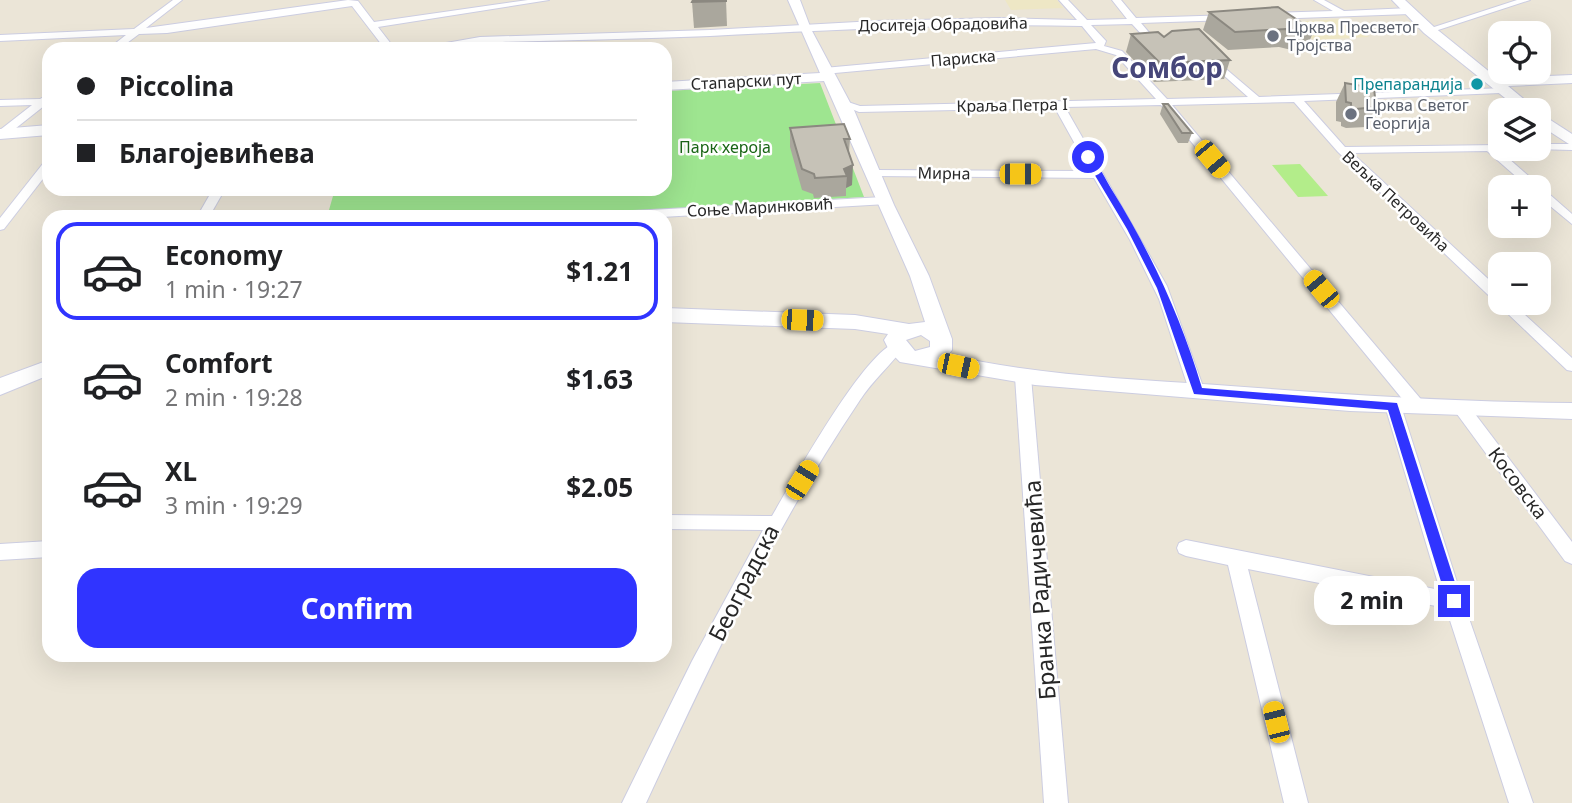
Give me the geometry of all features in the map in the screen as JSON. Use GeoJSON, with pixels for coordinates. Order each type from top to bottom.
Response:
{"type":"FeatureCollection","features":[{"type":"Feature","properties":{"kind":"main road"},"geometry":{"type":"LineString","coordinates":[[794,0],[802,27],[826,74],[850,108],[883,201],[929,297],[932,311],[916,343]]}},
{"type":"Feature","properties":{"kind":"main road"},"geometry":{"type":"LineString","coordinates":[[1398,0],[1429,30],[1513,98]]}},
{"type":"Feature","properties":{"kind":"main road","name":"Стапарски пут"},"geometry":{"type":"LineString","coordinates":[[672,85],[826,74]]}},
{"type":"Feature","properties":{"kind":"main road"},"geometry":{"type":"LineString","coordinates":[[1497,86],[1572,79]]}},
{"type":"Feature","properties":{"kind":"main road"},"geometry":{"type":"LineString","coordinates":[[1551,126],[1572,141]]}},
{"type":"Feature","properties":{"kind":"main road"},"geometry":{"type":"LineString","coordinates":[[1,134],[42,131]]}},
{"type":"Feature","properties":{"kind":"main road"},"geometry":{"type":"LineString","coordinates":[[672,315],[872,325],[983,369],[1023,377],[1419,408],[1572,411]]}},
{"type":"Feature","properties":{"kind":"main road"},"geometry":{"type":"LineString","coordinates":[[0,387],[42,370]]}},
{"type":"Feature","properties":{"kind":"street"},"geometry":{"type":"LineString","coordinates":[[122,42],[178,0]]}},
{"type":"Feature","properties":{"kind":"street"},"geometry":{"type":"LineString","coordinates":[[373,25],[545,0]]}},
{"type":"Feature","properties":{"kind":"street"},"geometry":{"type":"LineString","coordinates":[[1063,0],[1101,41],[1099,45],[1119,53],[1165,103],[1419,408]]}},
{"type":"Feature","properties":{"kind":"street"},"geometry":{"type":"LineString","coordinates":[[1116,0],[1159,50]]}},
{"type":"Feature","properties":{"kind":"street"},"geometry":{"type":"LineString","coordinates":[[1318,0],[1343,13]]}},
{"type":"Feature","properties":{"kind":"street"},"geometry":{"type":"LineString","coordinates":[[1429,30],[1526,0]]}},
{"type":"Feature","properties":{"kind":"street"},"geometry":{"type":"LineString","coordinates":[[0,38],[186,28],[354,2],[385,42]]}},
{"type":"Feature","properties":{"kind":"street"},"geometry":{"type":"LineString","coordinates":[[1258,19],[1410,11]]}},
{"type":"Feature","properties":{"kind":"street","name":"Доситеја Обрадовића"},"geometry":{"type":"LineString","coordinates":[[466,42],[947,22],[1083,23],[1168,19],[1184,26],[1239,19]]}},
{"type":"Feature","properties":{"kind":"street","name":"Париска"},"geometry":{"type":"LineString","coordinates":[[826,74],[1099,45]]}},
{"type":"Feature","properties":{"kind":"street"},"geometry":{"type":"LineString","coordinates":[[1213,61],[1257,100]]}},
{"type":"Feature","properties":{"kind":"street"},"geometry":{"type":"LineString","coordinates":[[1297,99],[1497,86]]}},
{"type":"Feature","properties":{"kind":"street","name":"Краља Петра I"},"geometry":{"type":"LineString","coordinates":[[850,108],[1297,99]]}},
{"type":"Feature","properties":{"kind":"street","name":"Вељка Петровића"},"geometry":{"type":"LineString","coordinates":[[1297,99],[1342,150],[1488,287]]}},
{"type":"Feature","properties":{"kind":"street"},"geometry":{"type":"LineString","coordinates":[[0,103],[42,102]]}},
{"type":"Feature","properties":{"kind":"street"},"geometry":{"type":"LineString","coordinates":[[1,134],[42,103]]}},
{"type":"Feature","properties":{"kind":"street"},"geometry":{"type":"LineString","coordinates":[[1058,104],[1162,288],[1184,345],[1198,392]]}},
{"type":"Feature","properties":{"kind":"street"},"geometry":{"type":"LineString","coordinates":[[1551,147],[1572,147]]}},
{"type":"Feature","properties":{"kind":"street"},"geometry":{"type":"LineString","coordinates":[[1342,150],[1488,148]]}},
{"type":"Feature","properties":{"kind":"street"},"geometry":{"type":"LineString","coordinates":[[1508,161],[1522,175]]}},
{"type":"Feature","properties":{"kind":"street"},"geometry":{"type":"LineString","coordinates":[[0,226],[42,172]]}},
{"type":"Feature","properties":{"kind":"street","name":"Мирна"},"geometry":{"type":"LineString","coordinates":[[874,173],[1098,175]]}},
{"type":"Feature","properties":{"kind":"street","name":"Соње Маринковић"},"geometry":{"type":"LineString","coordinates":[[672,213],[883,201]]}},
{"type":"Feature","properties":{"kind":"street"},"geometry":{"type":"LineString","coordinates":[[1551,202],[1572,220]]}},
{"type":"Feature","properties":{"kind":"street"},"geometry":{"type":"LineString","coordinates":[[1517,315],[1572,366]]}},
{"type":"Feature","properties":{"kind":"street","name":"Београдска"},"geometry":{"type":"LineString","coordinates":[[634,803],[774,523],[842,416],[873,374],[916,343]]}},
{"type":"Feature","properties":{"kind":"street","name":"Бранка Радичевића"},"geometry":{"type":"LineString","coordinates":[[1023,377],[1056,803]]}},
{"type":"Feature","properties":{"kind":"street"},"geometry":{"type":"LineString","coordinates":[[1393,406],[1521,803]]}},
{"type":"Feature","properties":{"kind":"street","name":"Косовска"},"geometry":{"type":"LineString","coordinates":[[1463,410],[1572,556]]}},
{"type":"Feature","properties":{"kind":"street"},"geometry":{"type":"LineString","coordinates":[[672,522],[774,523]]}},
{"type":"Feature","properties":{"kind":"street"},"geometry":{"type":"LineString","coordinates":[[1186,548],[1454,601]]}},
{"type":"Feature","properties":{"kind":"street"},"geometry":{"type":"LineString","coordinates":[[0,552],[42,550]]}},
{"type":"Feature","properties":{"kind":"street"},"geometry":{"type":"LineString","coordinates":[[1236,559],[1296,803]]}},
{"type":"Feature","properties":{"kind":"shaded area"},"geometry":{"type":"Polygon","coordinates":[[[1005,0],[1057,0],[1063,8],[1011,10],[1005,0]]]}},
{"type":"Feature","properties":{"kind":"shaded area"},"geometry":{"type":"Polygon","coordinates":[[[1342,19],[1369,37],[1314,40],[1289,22],[1342,19]]]}},
{"type":"Feature","properties":{"kind":"green space","name":"Парк хероја"},"geometry":{"type":"Polygon","coordinates":[[[820,83],[864,197],[649,210],[329,210],[333,196],[672,196],[672,91],[820,83]]]}},
{"type":"Feature","properties":{"kind":"green space"},"geometry":{"type":"Polygon","coordinates":[[[1300,164],[1328,196],[1298,197],[1272,165],[1300,164]]]}},
{"type":"Feature","properties":{"kind":"building"},"geometry":{"type":"Polygon","coordinates":[[[726,0],[726,1],[692,2],[726,0]]]}},
{"type":"Feature","properties":{"kind":"building"},"geometry":{"type":"Polygon","coordinates":[[[1278,7],[1302,23],[1300,26],[1312,35],[1286,29],[1235,32],[1209,12],[1278,7]]]}},
{"type":"Feature","properties":{"kind":"building"},"geometry":{"type":"Polygon","coordinates":[[[1199,29],[1230,60],[1160,63],[1131,34],[1158,32],[1164,37],[1172,31],[1199,29]]]}},
{"type":"Feature","properties":{"kind":"building"},"geometry":{"type":"Polygon","coordinates":[[[1345,83],[1374,88],[1376,107],[1356,109],[1351,106],[1351,103],[1346,102],[1345,83]]]}},
{"type":"Feature","properties":{"kind":"building"},"geometry":{"type":"Polygon","coordinates":[[[1163,104],[1168,104],[1192,133],[1182,133],[1163,104]]]}},
{"type":"Feature","properties":{"kind":"building"},"geometry":{"type":"Polygon","coordinates":[[[844,124],[850,139],[844,139],[853,165],[844,169],[847,176],[815,178],[814,174],[802,169],[790,128],[844,124]]]}},
{"type":"Feature","properties":{"kind":"place","name":"Црква Пресветог Тројства"},"geometry":{"type":"Point","coordinates":[1273,36]}},
{"type":"Feature","properties":{"kind":"place","name":"Препарандија"},"geometry":{"type":"Point","coordinates":[1477,84]}},
{"type":"Feature","properties":{"kind":"place","name":"Црква Светог Георгија"},"geometry":{"type":"Point","coordinates":[1351,114]}},
{"type":"Feature","properties":{"kind":"district","name":"Сомбор"},"geometry":{"type":"Point","coordinates":[1167,68]}},
{"type":"Feature","properties":{"kind":"route"},"geometry":{"type":"LineString","coordinates":[[1088,157],[1162,288],[1184,345],[1198,392],[1393,406],[1454,601]]}}]}
